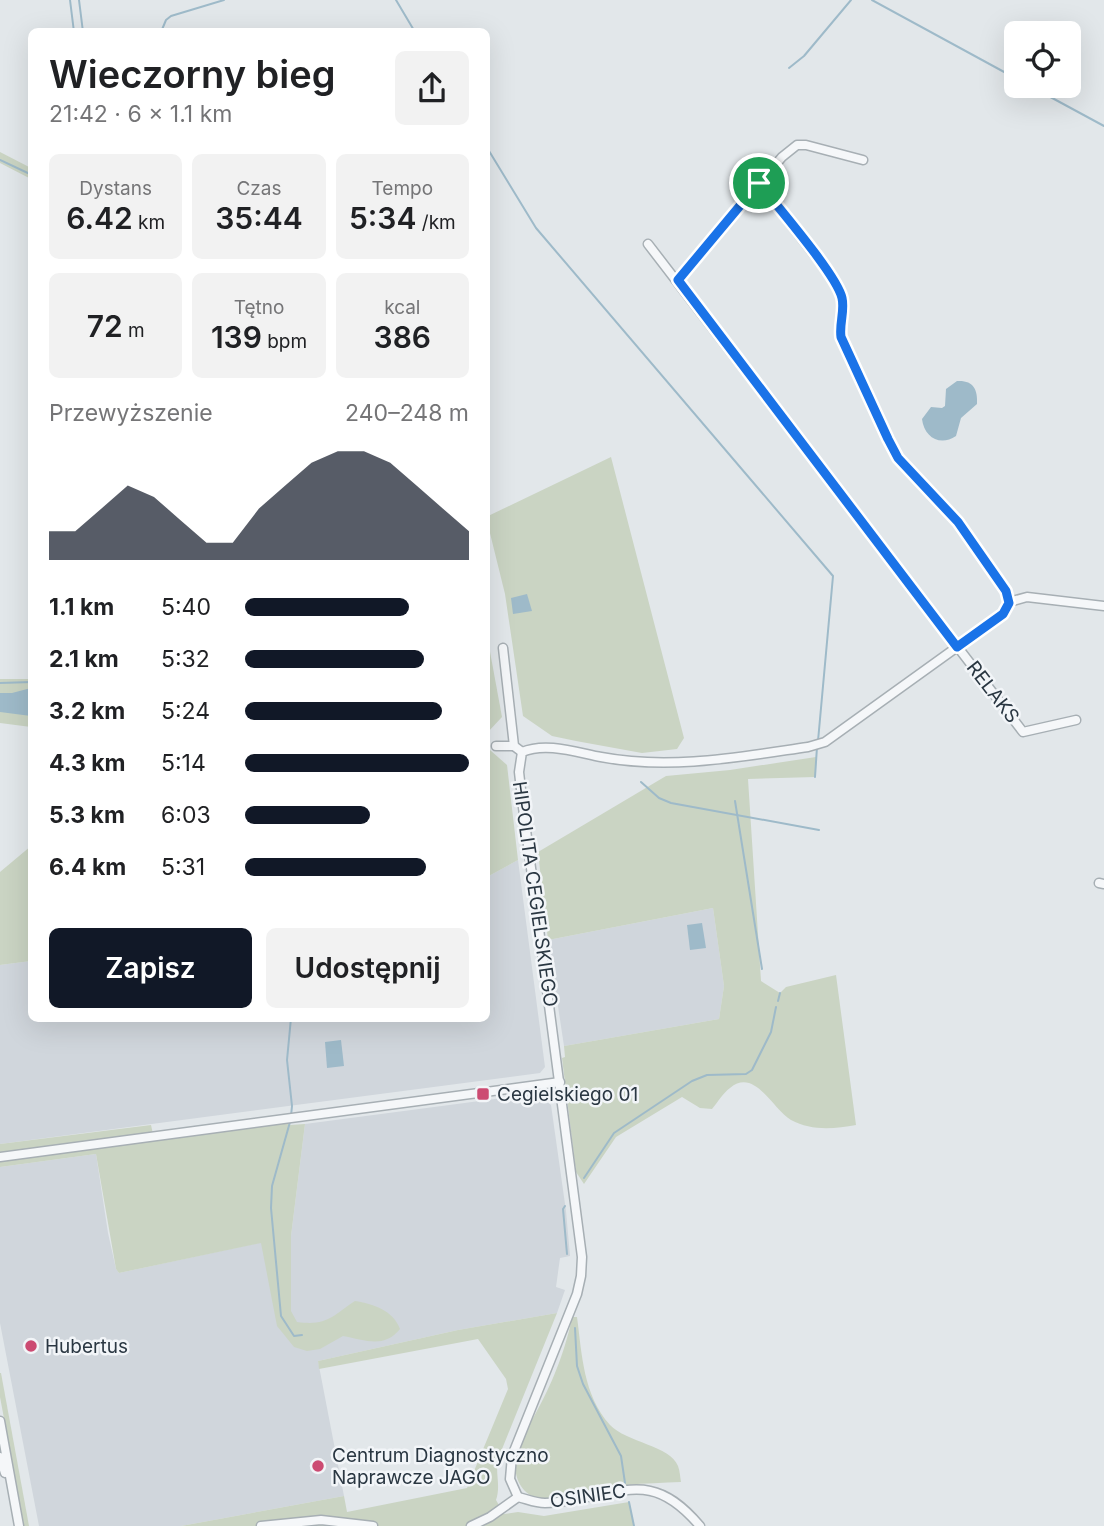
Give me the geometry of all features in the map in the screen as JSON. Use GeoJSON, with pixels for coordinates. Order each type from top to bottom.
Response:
{"type":"FeatureCollection","features":[{"type":"Feature","properties":{"kind":"street"},"geometry":{"type":"LineString","coordinates":[[678,280],[759,183],[782,157],[797,145],[863,160]]}},
{"type":"Feature","properties":{"kind":"street"},"geometry":{"type":"LineString","coordinates":[[759,183],[830,275],[842,297],[839,327],[841,337],[893,449],[905,466],[958,522],[1006,591],[1009,603],[1003,614],[957,647]]}},
{"type":"Feature","properties":{"kind":"street","name":"RELAKS"},"geometry":{"type":"LineString","coordinates":[[648,244],[1023,732],[1076,720]]}},
{"type":"Feature","properties":{"kind":"street"},"geometry":{"type":"LineString","coordinates":[[1009,603],[1027,597],[1104,606]]}},
{"type":"Feature","properties":{"kind":"street","name":"HIPOLITA CEGIELSKIEGO"},"geometry":{"type":"LineString","coordinates":[[518,1497],[510,1479],[512,1456],[577,1294],[581,1276],[580,1240],[520,784],[519,763],[522,752],[542,747],[623,761],[678,764],[817,745],[825,742],[957,647]]}},
{"type":"Feature","properties":{"kind":"street"},"geometry":{"type":"LineString","coordinates":[[503,648],[514,746]]}},
{"type":"Feature","properties":{"kind":"street"},"geometry":{"type":"LineString","coordinates":[[496,746],[514,746],[522,752]]}},
{"type":"Feature","properties":{"kind":"street"},"geometry":{"type":"LineString","coordinates":[[0,1157],[560,1082]]}},
{"type":"Feature","properties":{"kind":"street"},"geometry":{"type":"LineString","coordinates":[[541,1086],[562,1098]]}},
{"type":"Feature","properties":{"kind":"street"},"geometry":{"type":"LineString","coordinates":[[0,1421],[19,1526]]}},
{"type":"Feature","properties":{"kind":"street"},"geometry":{"type":"LineString","coordinates":[[0,1457],[14,1499]]}},
{"type":"Feature","properties":{"kind":"street","name":"OSINIEC"},"geometry":{"type":"LineString","coordinates":[[518,1497],[549,1503],[645,1489],[659,1492],[680,1504],[701,1526]]}},
{"type":"Feature","properties":{"kind":"street"},"geometry":{"type":"LineString","coordinates":[[471,1526],[518,1497]]}},
{"type":"Feature","properties":{"kind":"street"},"geometry":{"type":"LineString","coordinates":[[261,1526],[321,1520],[373,1526]]}},
{"type":"Feature","properties":{"kind":"shaded area"},"geometry":{"type":"Polygon","coordinates":[[[518,860],[545,1067],[540,1073],[0,1144],[0,965],[28,961],[28,1022],[490,1022],[490,875],[518,860]]]}},
{"type":"Feature","properties":{"kind":"shaded area"},"geometry":{"type":"Polygon","coordinates":[[[713,908],[724,986],[719,1019],[564,1046],[548,940],[713,908]]]}},
{"type":"Feature","properties":{"kind":"shaded area"},"geometry":{"type":"Polygon","coordinates":[[[537,1095],[551,1105],[570,1256],[560,1258],[556,1287],[565,1290],[557,1313],[458,1330],[318,1361],[344,1496],[181,1526],[39,1526],[0,1323],[0,1167],[96,1154],[108,1233],[119,1273],[291,1236],[305,1124],[537,1095]]]}},
{"type":"Feature","properties":{"kind":"green space"},"geometry":{"type":"Polygon","coordinates":[[[0,152],[28,166],[28,177],[0,163],[0,152]]]}},
{"type":"Feature","properties":{"kind":"green space"},"geometry":{"type":"Polygon","coordinates":[[[611,457],[684,738],[677,749],[642,753],[552,736],[523,716],[505,594],[490,533],[490,515],[611,457]]]}},
{"type":"Feature","properties":{"kind":"green space"},"geometry":{"type":"Polygon","coordinates":[[[490,652],[502,717],[490,730],[490,652]]]}},
{"type":"Feature","properties":{"kind":"green space"},"geometry":{"type":"Polygon","coordinates":[[[0,679],[28,679],[28,727],[0,723],[0,679]]]}},
{"type":"Feature","properties":{"kind":"green space"},"geometry":{"type":"Polygon","coordinates":[[[490,750],[507,765],[518,860],[490,875],[490,750]]]}},
{"type":"Feature","properties":{"kind":"green space"},"geometry":{"type":"Polygon","coordinates":[[[816,757],[815,777],[748,779],[761,981],[780,993],[786,987],[836,975],[856,1125],[823,1128],[799,1124],[784,1115],[756,1086],[739,1083],[727,1090],[712,1109],[700,1108],[682,1097],[616,1137],[584,1184],[576,1172],[562,1058],[565,1057],[564,1046],[719,1019],[724,986],[713,908],[548,940],[538,852],[666,776],[816,757]]]}},
{"type":"Feature","properties":{"kind":"green space"},"geometry":{"type":"Polygon","coordinates":[[[28,849],[28,961],[0,965],[0,872],[28,849]]]}},
{"type":"Feature","properties":{"kind":"green space"},"geometry":{"type":"Polygon","coordinates":[[[290,1122],[290,1125],[305,1124],[291,1236],[291,1311],[297,1322],[316,1323],[329,1319],[355,1301],[369,1304],[382,1309],[397,1322],[400,1329],[387,1339],[374,1342],[343,1336],[320,1349],[307,1351],[294,1347],[277,1326],[261,1243],[119,1273],[116,1269],[96,1154],[0,1167],[0,1161],[290,1122]]]}},
{"type":"Feature","properties":{"kind":"green space"},"geometry":{"type":"Polygon","coordinates":[[[151,1125],[153,1134],[0,1154],[0,1144],[151,1125]]]}},
{"type":"Feature","properties":{"kind":"green space"},"geometry":{"type":"Polygon","coordinates":[[[557,1313],[498,1459],[496,1500],[504,1514],[518,1512],[544,1516],[629,1502],[634,1526],[181,1526],[344,1496],[347,1512],[467,1488],[508,1389],[506,1379],[478,1339],[319,1369],[318,1361],[458,1330],[557,1313]]]}},
{"type":"Feature","properties":{"kind":"green space"},"geometry":{"type":"Polygon","coordinates":[[[572,1317],[577,1317],[585,1374],[601,1413],[617,1431],[674,1459],[679,1468],[681,1482],[627,1485],[547,1499],[532,1496],[520,1484],[515,1466],[517,1453],[554,1375],[572,1317]]]}},
{"type":"Feature","properties":{"kind":"green space"},"geometry":{"type":"Polygon","coordinates":[[[0,1373],[29,1526],[24,1526],[0,1397],[0,1373]]]}},
{"type":"Feature","properties":{"kind":"water"},"geometry":{"type":"Polygon","coordinates":[[[957,381],[973,386],[977,394],[977,404],[961,418],[956,436],[944,441],[939,440],[929,435],[922,419],[931,407],[945,406],[946,389],[957,381]]]}},
{"type":"Feature","properties":{"kind":"water"},"geometry":{"type":"Polygon","coordinates":[[[527,594],[532,611],[513,614],[511,598],[527,594]]]}},
{"type":"Feature","properties":{"kind":"water"},"geometry":{"type":"Polygon","coordinates":[[[28,689],[28,716],[0,712],[0,693],[28,689]]]}},
{"type":"Feature","properties":{"kind":"water"},"geometry":{"type":"Polygon","coordinates":[[[702,923],[706,948],[690,950],[687,925],[702,923]]]}},
{"type":"Feature","properties":{"kind":"water"},"geometry":{"type":"Polygon","coordinates":[[[341,1040],[344,1066],[327,1068],[325,1042],[341,1040]]]}},
{"type":"Feature","properties":{"kind":"waterway"},"geometry":{"type":"LineString","coordinates":[[70,0],[74,28]]}},
{"type":"Feature","properties":{"kind":"waterway"},"geometry":{"type":"LineString","coordinates":[[79,0],[82,28]]}},
{"type":"Feature","properties":{"kind":"waterway"},"geometry":{"type":"LineString","coordinates":[[163,28],[171,16],[224,0]]}},
{"type":"Feature","properties":{"kind":"waterway"},"geometry":{"type":"LineString","coordinates":[[396,0],[413,28]]}},
{"type":"Feature","properties":{"kind":"waterway"},"geometry":{"type":"LineString","coordinates":[[789,68],[804,56],[851,0]]}},
{"type":"Feature","properties":{"kind":"waterway"},"geometry":{"type":"LineString","coordinates":[[872,0],[1004,72]]}},
{"type":"Feature","properties":{"kind":"waterway"},"geometry":{"type":"LineString","coordinates":[[1052,98],[1104,126]]}},
{"type":"Feature","properties":{"kind":"waterway"},"geometry":{"type":"LineString","coordinates":[[490,153],[536,228],[833,576],[818,741]]}},
{"type":"Feature","properties":{"kind":"waterway"},"geometry":{"type":"LineString","coordinates":[[0,160],[28,173]]}},
{"type":"Feature","properties":{"kind":"waterway"},"geometry":{"type":"LineString","coordinates":[[0,683],[28,682]]}},
{"type":"Feature","properties":{"kind":"waterway"},"geometry":{"type":"LineString","coordinates":[[815,777],[817,747]]}},
{"type":"Feature","properties":{"kind":"waterway"},"geometry":{"type":"LineString","coordinates":[[641,782],[659,798],[671,803],[819,830]]}},
{"type":"Feature","properties":{"kind":"waterway"},"geometry":{"type":"LineString","coordinates":[[735,801],[762,969]]}},
{"type":"Feature","properties":{"kind":"waterway"},"geometry":{"type":"LineString","coordinates":[[778,1001],[780,993]]}},
{"type":"Feature","properties":{"kind":"waterway"},"geometry":{"type":"LineString","coordinates":[[584,1178],[614,1133],[692,1081],[707,1075],[746,1074],[752,1070],[771,1032],[776,1007]]}},
{"type":"Feature","properties":{"kind":"waterway"},"geometry":{"type":"LineString","coordinates":[[291,1022],[287,1060],[291,1116]]}},
{"type":"Feature","properties":{"kind":"waterway"},"geometry":{"type":"LineString","coordinates":[[290,1122],[272,1186],[271,1208],[281,1316],[294,1336],[302,1335]]}},
{"type":"Feature","properties":{"kind":"waterway"},"geometry":{"type":"LineString","coordinates":[[565,1206],[563,1209],[567,1254]]}},
{"type":"Feature","properties":{"kind":"waterway"},"geometry":{"type":"LineString","coordinates":[[575,1328],[577,1366],[583,1384],[621,1456],[625,1483]]}},
{"type":"Feature","properties":{"kind":"waterway"},"geometry":{"type":"LineString","coordinates":[[629,1502],[634,1526]]}},
{"type":"Feature","properties":{"kind":"place","name":"Cegielskiego 01"},"geometry":{"type":"Point","coordinates":[483,1094]}},
{"type":"Feature","properties":{"kind":"place","name":"Hubertus"},"geometry":{"type":"Point","coordinates":[31,1346]}},
{"type":"Feature","properties":{"kind":"place","name":"Centrum Diagnostyczno Naprawcze JAGO"},"geometry":{"type":"Point","coordinates":[318,1466]}},
{"type":"Feature","properties":{"kind":"route"},"geometry":{"type":"LineString","coordinates":[[759,183],[830,275],[842,297],[839,327],[841,337],[898,458],[958,522],[1006,591],[1009,603],[1003,614],[957,647],[678,280],[759,183]]}}]}
